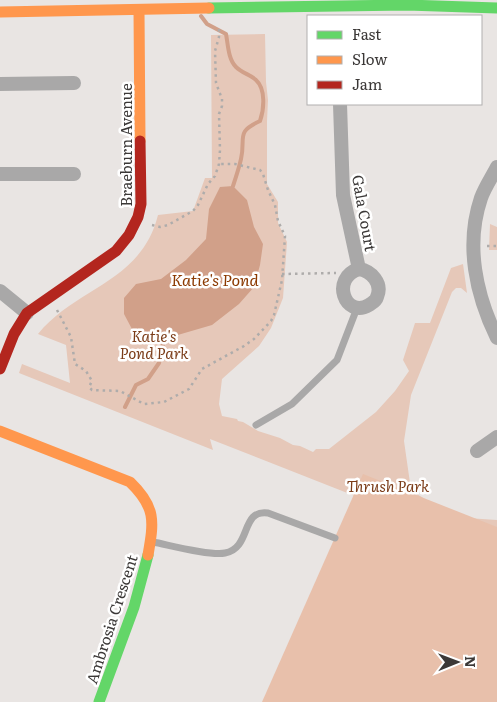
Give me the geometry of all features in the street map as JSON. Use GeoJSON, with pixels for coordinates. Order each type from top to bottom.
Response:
{"type":"FeatureCollection","features":[{"type":"Feature","properties":{"kind":"street"},"geometry":{"type":"LineString","coordinates":[[0,12],[139,10],[232,4],[339,11],[406,5],[497,8]]}},
{"type":"Feature","properties":{"kind":"street","name":"Braeburn Avenue"},"geometry":{"type":"LineString","coordinates":[[0,369],[14,334],[27,313],[116,251],[125,243],[136,225],[141,204],[139,10]]}},
{"type":"Feature","properties":{"kind":"street"},"geometry":{"type":"LineString","coordinates":[[0,84],[74,83]]}},
{"type":"Feature","properties":{"kind":"street","name":"Gala Court"},"geometry":{"type":"LineString","coordinates":[[340,105],[343,195],[359,269]]}},
{"type":"Feature","properties":{"kind":"street"},"geometry":{"type":"LineString","coordinates":[[497,167],[481,196],[475,221],[473,246],[476,274],[483,304],[497,338]]}},
{"type":"Feature","properties":{"kind":"street"},"geometry":{"type":"LineString","coordinates":[[0,174],[74,174]]}},
{"type":"Feature","properties":{"kind":"street","name":"Gala Court"},"geometry":{"type":"LineString","coordinates":[[359,269],[366,270],[377,281],[378,297],[366,308],[351,306],[344,295],[344,281],[352,271],[359,269]]}},
{"type":"Feature","properties":{"kind":"street"},"geometry":{"type":"LineString","coordinates":[[0,291],[27,313]]}},
{"type":"Feature","properties":{"kind":"street","name":"Ambrosia Crescent"},"geometry":{"type":"LineString","coordinates":[[0,431],[130,482],[141,492],[148,503],[152,514],[145,571],[99,702]]}},
{"type":"Feature","properties":{"kind":"street"},"geometry":{"type":"LineString","coordinates":[[477,451],[497,437]]}},
{"type":"Feature","properties":{"kind":"lane"},"geometry":{"type":"LineString","coordinates":[[256,425],[292,404],[337,360],[357,308]]}},
{"type":"Feature","properties":{"kind":"lane"},"geometry":{"type":"LineString","coordinates":[[150,542],[214,553],[226,553],[235,549],[243,539],[252,516],[260,511],[268,512],[335,538]]}},
{"type":"Feature","properties":{"kind":"path"},"geometry":{"type":"LineString","coordinates":[[150,225],[160,227],[168,225],[193,211],[208,184],[215,176],[219,164],[219,114],[222,106],[222,99],[216,82],[215,63],[219,27]]}},
{"type":"Feature","properties":{"kind":"path"},"geometry":{"type":"LineString","coordinates":[[56,309],[64,322],[70,338],[75,364],[92,381],[89,387],[92,390],[112,390],[127,394],[134,400],[144,404],[164,402],[189,389],[202,369],[254,339],[274,316],[282,274],[285,236],[278,221],[275,205],[260,170],[235,164],[219,164]]}},
{"type":"Feature","properties":{"kind":"path"},"geometry":{"type":"LineString","coordinates":[[483,246],[497,246]]}},
{"type":"Feature","properties":{"kind":"path"},"geometry":{"type":"LineString","coordinates":[[282,274],[339,274]]}},
{"type":"Feature","properties":{"kind":"green space","name":"Katie's Pond Park"},"geometry":{"type":"Polygon","coordinates":[[[265,34],[268,100],[267,184],[278,202],[278,223],[287,242],[283,298],[271,328],[259,346],[222,379],[219,404],[222,416],[237,419],[258,431],[313,452],[316,449],[329,449],[376,412],[395,391],[409,371],[403,360],[415,323],[430,323],[451,268],[463,264],[467,293],[461,288],[456,288],[452,292],[411,395],[404,441],[411,490],[452,517],[497,520],[497,544],[360,498],[210,439],[213,450],[19,373],[22,364],[70,383],[66,345],[38,334],[53,318],[70,305],[123,270],[137,256],[150,238],[158,215],[193,211],[205,178],[212,178],[211,35],[265,34]]]}},
{"type":"Feature","properties":{"kind":"green space"},"geometry":{"type":"Polygon","coordinates":[[[490,224],[497,227],[497,250],[489,250],[490,224]]]}},
{"type":"Feature","properties":{"kind":"green space","name":"Thrush Park"},"geometry":{"type":"Polygon","coordinates":[[[363,474],[497,527],[497,702],[262,702],[363,474]]]}},
{"type":"Feature","properties":{"kind":"water","name":"Katie's Pond"},"geometry":{"type":"Polygon","coordinates":[[[233,186],[247,200],[254,227],[263,244],[254,287],[239,304],[212,325],[164,339],[147,338],[133,331],[124,314],[124,298],[136,284],[161,279],[186,260],[206,239],[209,209],[220,187],[233,186]]]}},
{"type":"Feature","properties":{"kind":"waterway"},"geometry":{"type":"LineString","coordinates":[[201,16],[207,24],[226,34],[233,64],[256,80],[263,94],[260,121],[244,132],[241,159],[233,186]]}},
{"type":"Feature","properties":{"kind":"waterway"},"geometry":{"type":"LineString","coordinates":[[125,407],[136,385],[148,379],[159,363],[164,339]]}},
{"type":"Feature","properties":{"kind":"traffic: fast"},"geometry":{"type":"LineString","coordinates":[[209,8],[407,5],[497,8]]}},
{"type":"Feature","properties":{"kind":"traffic: fast"},"geometry":{"type":"LineString","coordinates":[[99,702],[134,607],[148,555]]}},
{"type":"Feature","properties":{"kind":"traffic: slow"},"geometry":{"type":"LineString","coordinates":[[0,12],[209,8]]}},
{"type":"Feature","properties":{"kind":"traffic: slow"},"geometry":{"type":"LineString","coordinates":[[139,11],[140,141]]}},
{"type":"Feature","properties":{"kind":"traffic: slow"},"geometry":{"type":"LineString","coordinates":[[0,431],[130,482],[145,499],[151,515],[152,524],[148,555]]}},
{"type":"Feature","properties":{"kind":"traffic: jam"},"geometry":{"type":"LineString","coordinates":[[0,369],[14,334],[27,313],[116,251],[129,235],[138,217],[141,204],[140,141]]}}]}
